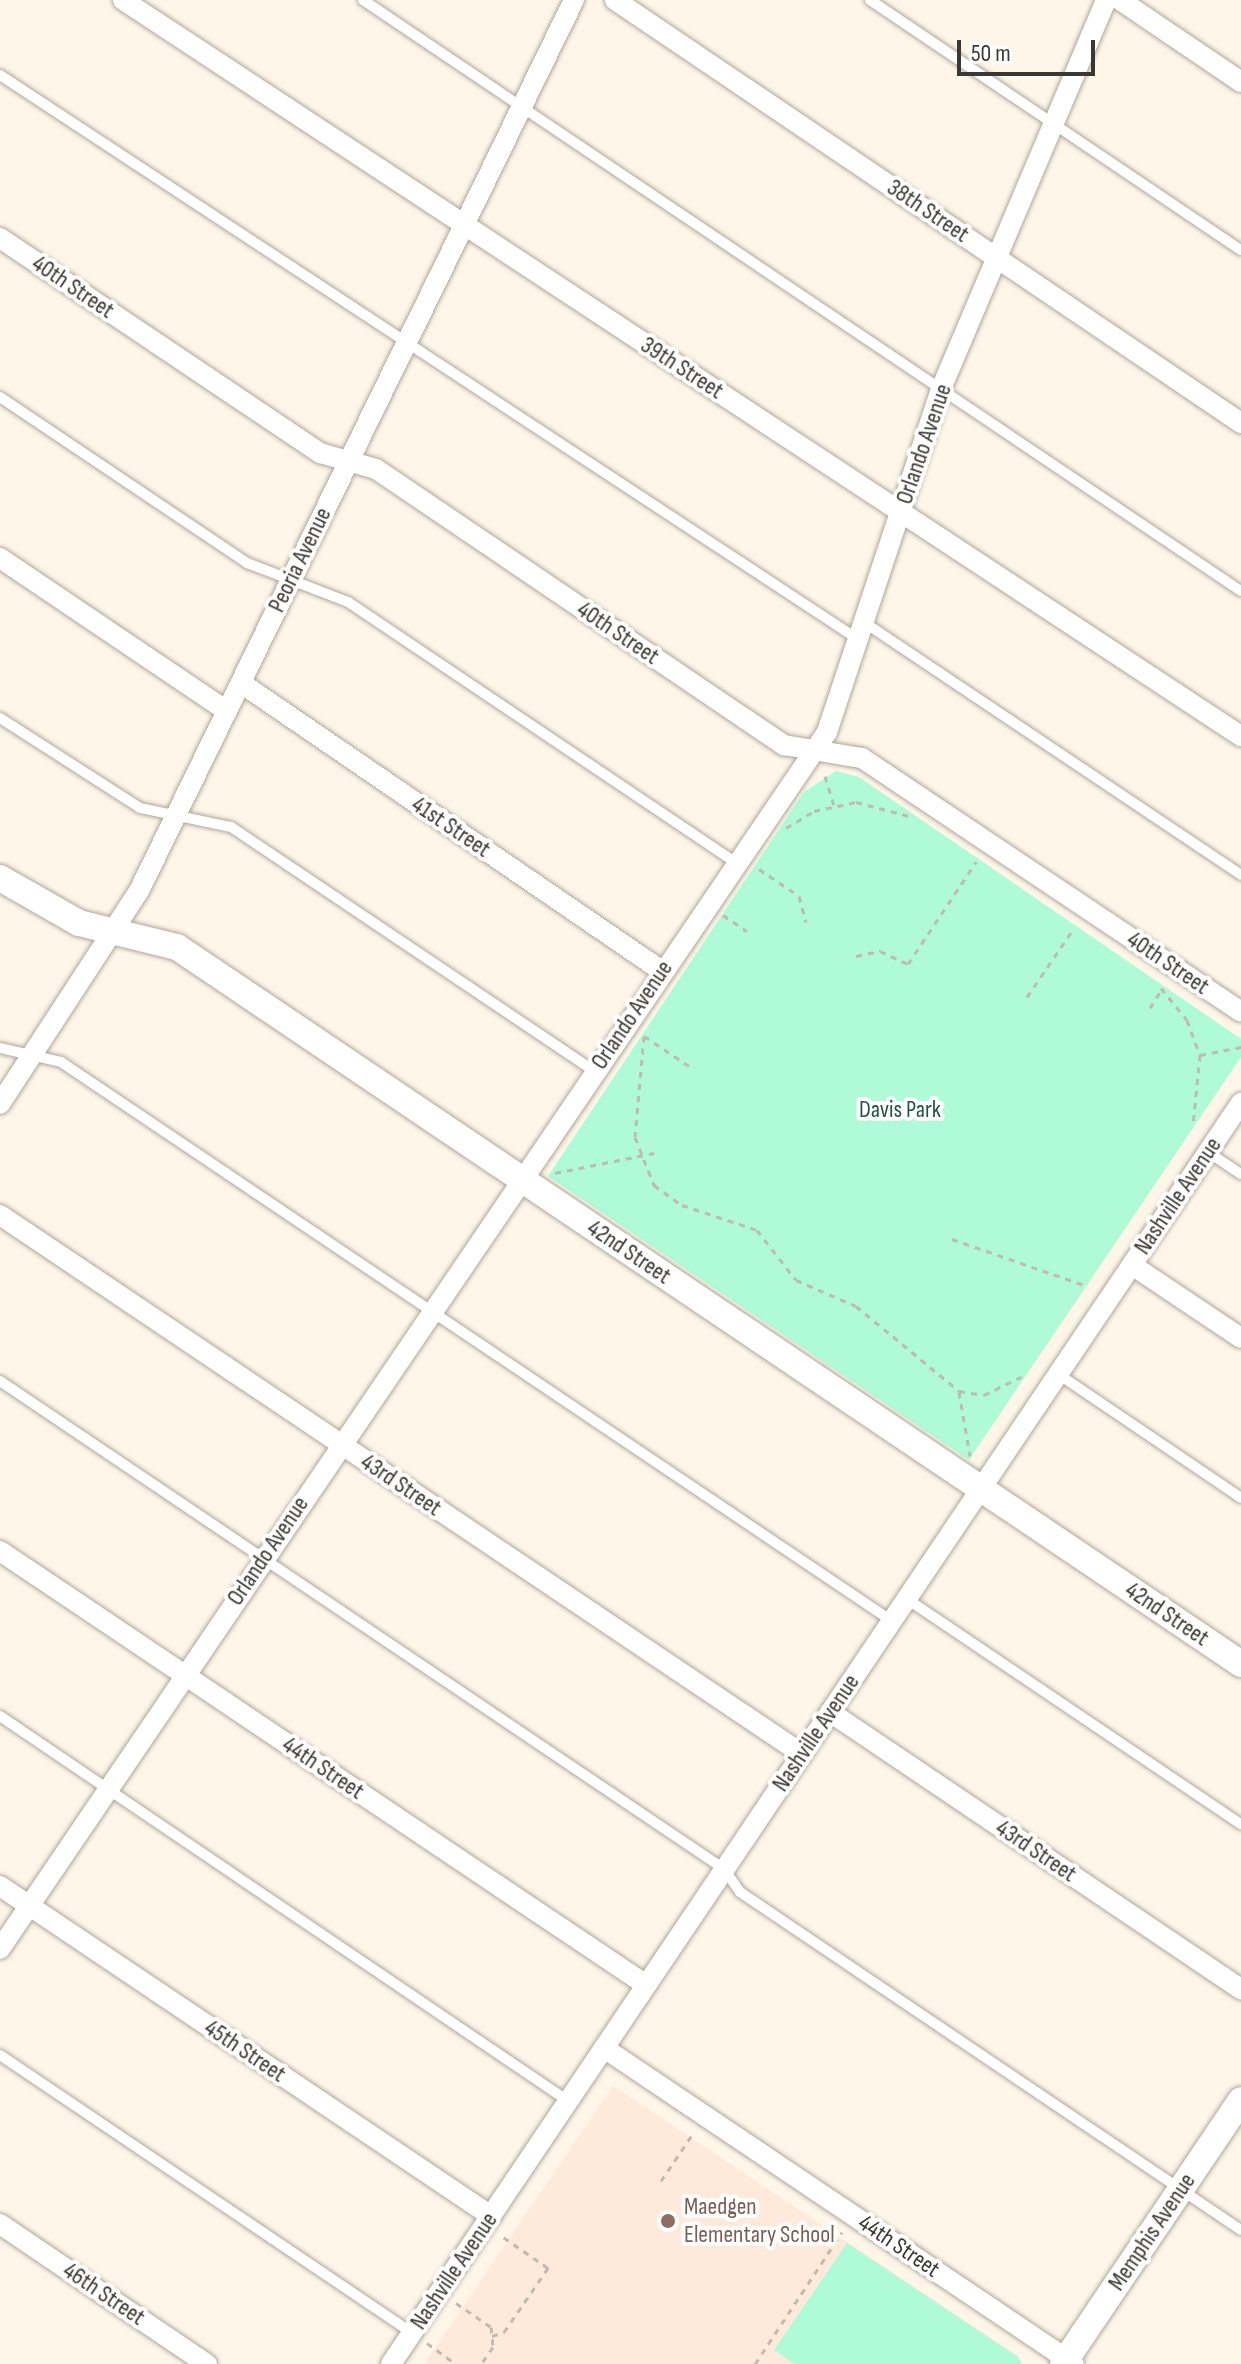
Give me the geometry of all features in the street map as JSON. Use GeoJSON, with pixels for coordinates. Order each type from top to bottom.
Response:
{"type":"FeatureCollection","features":[{"type":"Feature","properties":{"kind":"street","name":"39th Street"},"geometry":{"type":"LineString","coordinates":[[123,0],[1241,736]]}},
{"type":"Feature","properties":{"kind":"street","name":"Peoria Avenue"},"geometry":{"type":"LineString","coordinates":[[0,1104],[116,930],[177,813],[574,0]]}},
{"type":"Feature","properties":{"kind":"street","name":"38th Street"},"geometry":{"type":"LineString","coordinates":[[615,0],[1241,423]]}},
{"type":"Feature","properties":{"kind":"street","name":"Orlando Avenue"},"geometry":{"type":"LineString","coordinates":[[0,1949],[662,971],[746,865],[814,751],[862,632],[941,389],[1106,0]]}},
{"type":"Feature","properties":{"kind":"street"},"geometry":{"type":"LineString","coordinates":[[1120,0],[1241,82]]}},
{"type":"Feature","properties":{"kind":"street","name":"40th Street"},"geometry":{"type":"LineString","coordinates":[[0,238],[320,453],[376,469],[784,745],[862,758],[1241,1012]]}},
{"type":"Feature","properties":{"kind":"street"},"geometry":{"type":"LineString","coordinates":[[0,558],[227,711]]}},
{"type":"Feature","properties":{"kind":"street","name":"41st Street"},"geometry":{"type":"LineString","coordinates":[[241,683],[662,971]]}},
{"type":"Feature","properties":{"kind":"street","name":"42nd Street"},"geometry":{"type":"LineString","coordinates":[[0,878],[46,909],[177,947],[1241,1664]]}},
{"type":"Feature","properties":{"kind":"street","name":"Nashville Avenue"},"geometry":{"type":"LineString","coordinates":[[391,2364],[1241,1103]]}},
{"type":"Feature","properties":{"kind":"street","name":"43rd Street"},"geometry":{"type":"LineString","coordinates":[[0,1215],[802,1754]]}},
{"type":"Feature","properties":{"kind":"street"},"geometry":{"type":"LineString","coordinates":[[1132,1265],[1241,1338]]}},
{"type":"Feature","properties":{"kind":"street","name":"44th Street"},"geometry":{"type":"LineString","coordinates":[[0,1551],[646,1985]]}},
{"type":"Feature","properties":{"kind":"street","name":"43rd Street"},"geometry":{"type":"LineString","coordinates":[[830,1712],[1241,1989]]}},
{"type":"Feature","properties":{"kind":"street","name":"45th Street"},"geometry":{"type":"LineString","coordinates":[[0,1886],[491,2216]]}},
{"type":"Feature","properties":{"kind":"street","name":"44th Street"},"geometry":{"type":"LineString","coordinates":[[604,2048],[1068,2362]]}},
{"type":"Feature","properties":{"kind":"street","name":"Memphis Avenue"},"geometry":{"type":"LineString","coordinates":[[1068,2362],[1241,2100]]}},
{"type":"Feature","properties":{"kind":"street","name":"46th Street"},"geometry":{"type":"LineString","coordinates":[[0,2224],[207,2364]]}},
{"type":"Feature","properties":{"kind":"lane"},"geometry":{"type":"LineString","coordinates":[[363,0],[1241,591]]}},
{"type":"Feature","properties":{"kind":"lane"},"geometry":{"type":"LineString","coordinates":[[870,0],[1241,250]]}},
{"type":"Feature","properties":{"kind":"lane"},"geometry":{"type":"LineString","coordinates":[[0,75],[392,337],[409,341],[1241,875]]}},
{"type":"Feature","properties":{"kind":"lane"},"geometry":{"type":"LineString","coordinates":[[0,397],[247,563],[348,602],[746,865]]}},
{"type":"Feature","properties":{"kind":"lane"},"geometry":{"type":"LineString","coordinates":[[0,718],[119,797],[231,827],[594,1071]]}},
{"type":"Feature","properties":{"kind":"lane"},"geometry":{"type":"LineString","coordinates":[[0,1048],[35,1052],[431,1310],[892,1621]]}},
{"type":"Feature","properties":{"kind":"lane"},"geometry":{"type":"LineString","coordinates":[[1208,1152],[1241,1174]]}},
{"type":"Feature","properties":{"kind":"lane"},"geometry":{"type":"LineString","coordinates":[[1058,1374],[1241,1498]]}},
{"type":"Feature","properties":{"kind":"lane"},"geometry":{"type":"LineString","coordinates":[[0,1381],[724,1869],[740,1892],[1241,2230]]}},
{"type":"Feature","properties":{"kind":"lane"},"geometry":{"type":"LineString","coordinates":[[907,1599],[1241,1824]]}},
{"type":"Feature","properties":{"kind":"lane"},"geometry":{"type":"LineString","coordinates":[[0,1716],[568,2101]]}},
{"type":"Feature","properties":{"kind":"lane"},"geometry":{"type":"LineString","coordinates":[[0,2055],[412,2333]]}},
{"type":"Feature","properties":{"kind":"path"},"geometry":{"type":"LineString","coordinates":[[825,776],[834,805]]}},
{"type":"Feature","properties":{"kind":"path"},"geometry":{"type":"LineString","coordinates":[[780,833],[834,805],[877,804],[909,816]]}},
{"type":"Feature","properties":{"kind":"path"},"geometry":{"type":"LineString","coordinates":[[856,956],[880,951],[908,964],[976,862]]}},
{"type":"Feature","properties":{"kind":"path"},"geometry":{"type":"LineString","coordinates":[[746,865],[799,896],[806,922]]}},
{"type":"Feature","properties":{"kind":"path"},"geometry":{"type":"LineString","coordinates":[[723,915],[747,931]]}},
{"type":"Feature","properties":{"kind":"path"},"geometry":{"type":"LineString","coordinates":[[1027,997],[1074,928]]}},
{"type":"Feature","properties":{"kind":"path"},"geometry":{"type":"LineString","coordinates":[[1150,1008],[1162,989],[1187,1020],[1200,1055],[1193,1125]]}},
{"type":"Feature","properties":{"kind":"path"},"geometry":{"type":"LineString","coordinates":[[689,1066],[644,1036],[634,1113],[639,1156],[667,1197],[757,1230],[796,1280],[856,1306],[959,1391],[984,1395],[1025,1375]]}},
{"type":"Feature","properties":{"kind":"path"},"geometry":{"type":"LineString","coordinates":[[1200,1055],[1241,1047]]}},
{"type":"Feature","properties":{"kind":"path"},"geometry":{"type":"LineString","coordinates":[[551,1174],[654,1153]]}},
{"type":"Feature","properties":{"kind":"path"},"geometry":{"type":"LineString","coordinates":[[952,1239],[1084,1285]]}},
{"type":"Feature","properties":{"kind":"path"},"geometry":{"type":"LineString","coordinates":[[959,1391],[970,1456]]}},
{"type":"Feature","properties":{"kind":"path"},"geometry":{"type":"LineString","coordinates":[[661,2181],[692,2135]]}},
{"type":"Feature","properties":{"kind":"path"},"geometry":{"type":"LineString","coordinates":[[755,2364],[853,2215]]}},
{"type":"Feature","properties":{"kind":"path"},"geometry":{"type":"LineString","coordinates":[[492,2336],[504,2332],[548,2268],[503,2237]]}},
{"type":"Feature","properties":{"kind":"path"},"geometry":{"type":"LineString","coordinates":[[440,2291],[491,2327],[492,2336],[481,2364]]}},
{"type":"Feature","properties":{"kind":"path"},"geometry":{"type":"LineString","coordinates":[[412,2333],[456,2364]]}},
{"type":"Feature","properties":{"kind":"shaded area","name":"Maedgen Elementary School"},"geometry":{"type":"Polygon","coordinates":[[[613,2086],[1018,2356],[1023,2364],[424,2364],[613,2086]]]}},
{"type":"Feature","properties":{"kind":"green space","name":"Davis Park"},"geometry":{"type":"Polygon","coordinates":[[[836,771],[859,777],[1241,1039],[1241,1057],[969,1460],[548,1176],[804,792],[836,771]]]}},
{"type":"Feature","properties":{"kind":"green space"},"geometry":{"type":"Polygon","coordinates":[[[847,2243],[1018,2357],[1022,2364],[795,2364],[774,2350],[847,2243]]]}},
{"type":"Feature","properties":{"kind":"place","name":"Maedgen Elementary School"},"geometry":{"type":"Point","coordinates":[668,2221]}}]}
